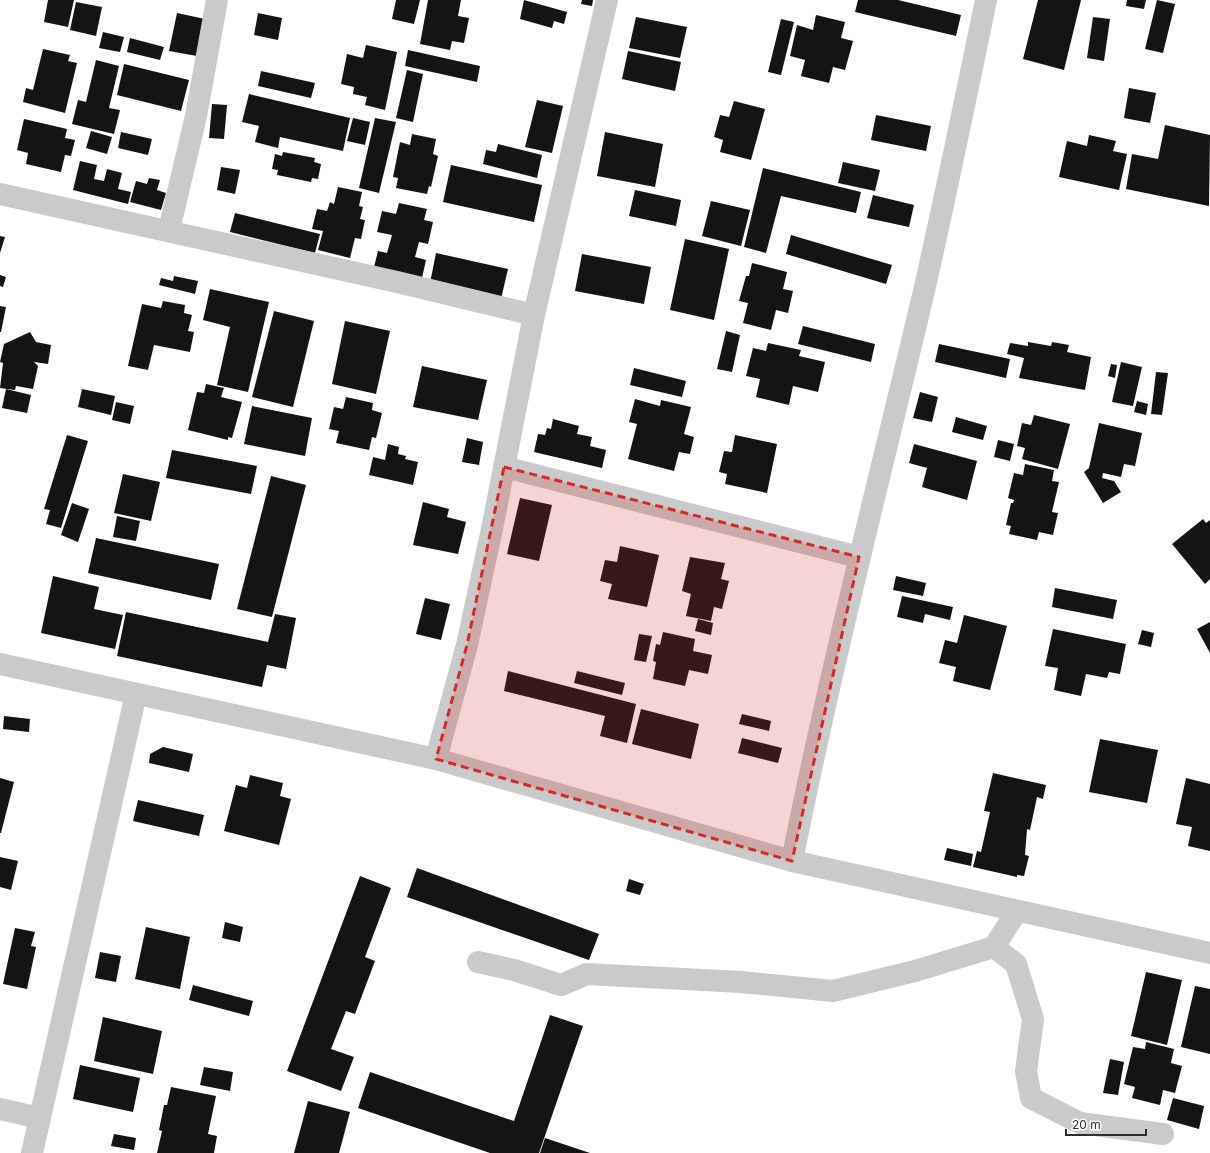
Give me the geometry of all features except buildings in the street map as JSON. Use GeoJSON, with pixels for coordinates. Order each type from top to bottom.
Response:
{"type":"FeatureCollection","features":[{"type":"Feature","properties":{"kind":"street"},"geometry":{"type":"LineString","coordinates":[[169,230],[196,116],[217,0]]}},
{"type":"Feature","properties":{"kind":"street"},"geometry":{"type":"LineString","coordinates":[[436,759],[467,645],[534,315],[608,0]]}},
{"type":"Feature","properties":{"kind":"street"},"geometry":{"type":"LineString","coordinates":[[792,861],[812,760],[859,557],[924,289],[986,0]]}},
{"type":"Feature","properties":{"kind":"street"},"geometry":{"type":"LineString","coordinates":[[0,194],[169,230],[534,315]]}},
{"type":"Feature","properties":{"kind":"street"},"geometry":{"type":"LineString","coordinates":[[504,468],[859,557]]}},
{"type":"Feature","properties":{"kind":"street"},"geometry":{"type":"LineString","coordinates":[[0,664],[436,759],[792,861],[1210,953]]}},
{"type":"Feature","properties":{"kind":"street"},"geometry":{"type":"LineString","coordinates":[[32,1153],[136,694]]}},
{"type":"Feature","properties":{"kind":"street"},"geometry":{"type":"LineString","coordinates":[[478,962],[514,970],[560,985],[587,974],[741,982],[833,991],[915,971],[994,947],[1017,911]]}},
{"type":"Feature","properties":{"kind":"street"},"geometry":{"type":"LineString","coordinates":[[994,947],[1016,964],[1033,1019],[1026,1071],[1031,1098],[1080,1123],[1163,1134]]}},
{"type":"Feature","properties":{"kind":"street"},"geometry":{"type":"LineString","coordinates":[[0,1109],[40,1118]]}},
{"type":"Feature","properties":{"kind":"highlighted area"},"geometry":{"type":"Polygon","coordinates":[[[504,467],[859,557],[792,861],[436,759],[467,645],[504,467]]]}}]}
